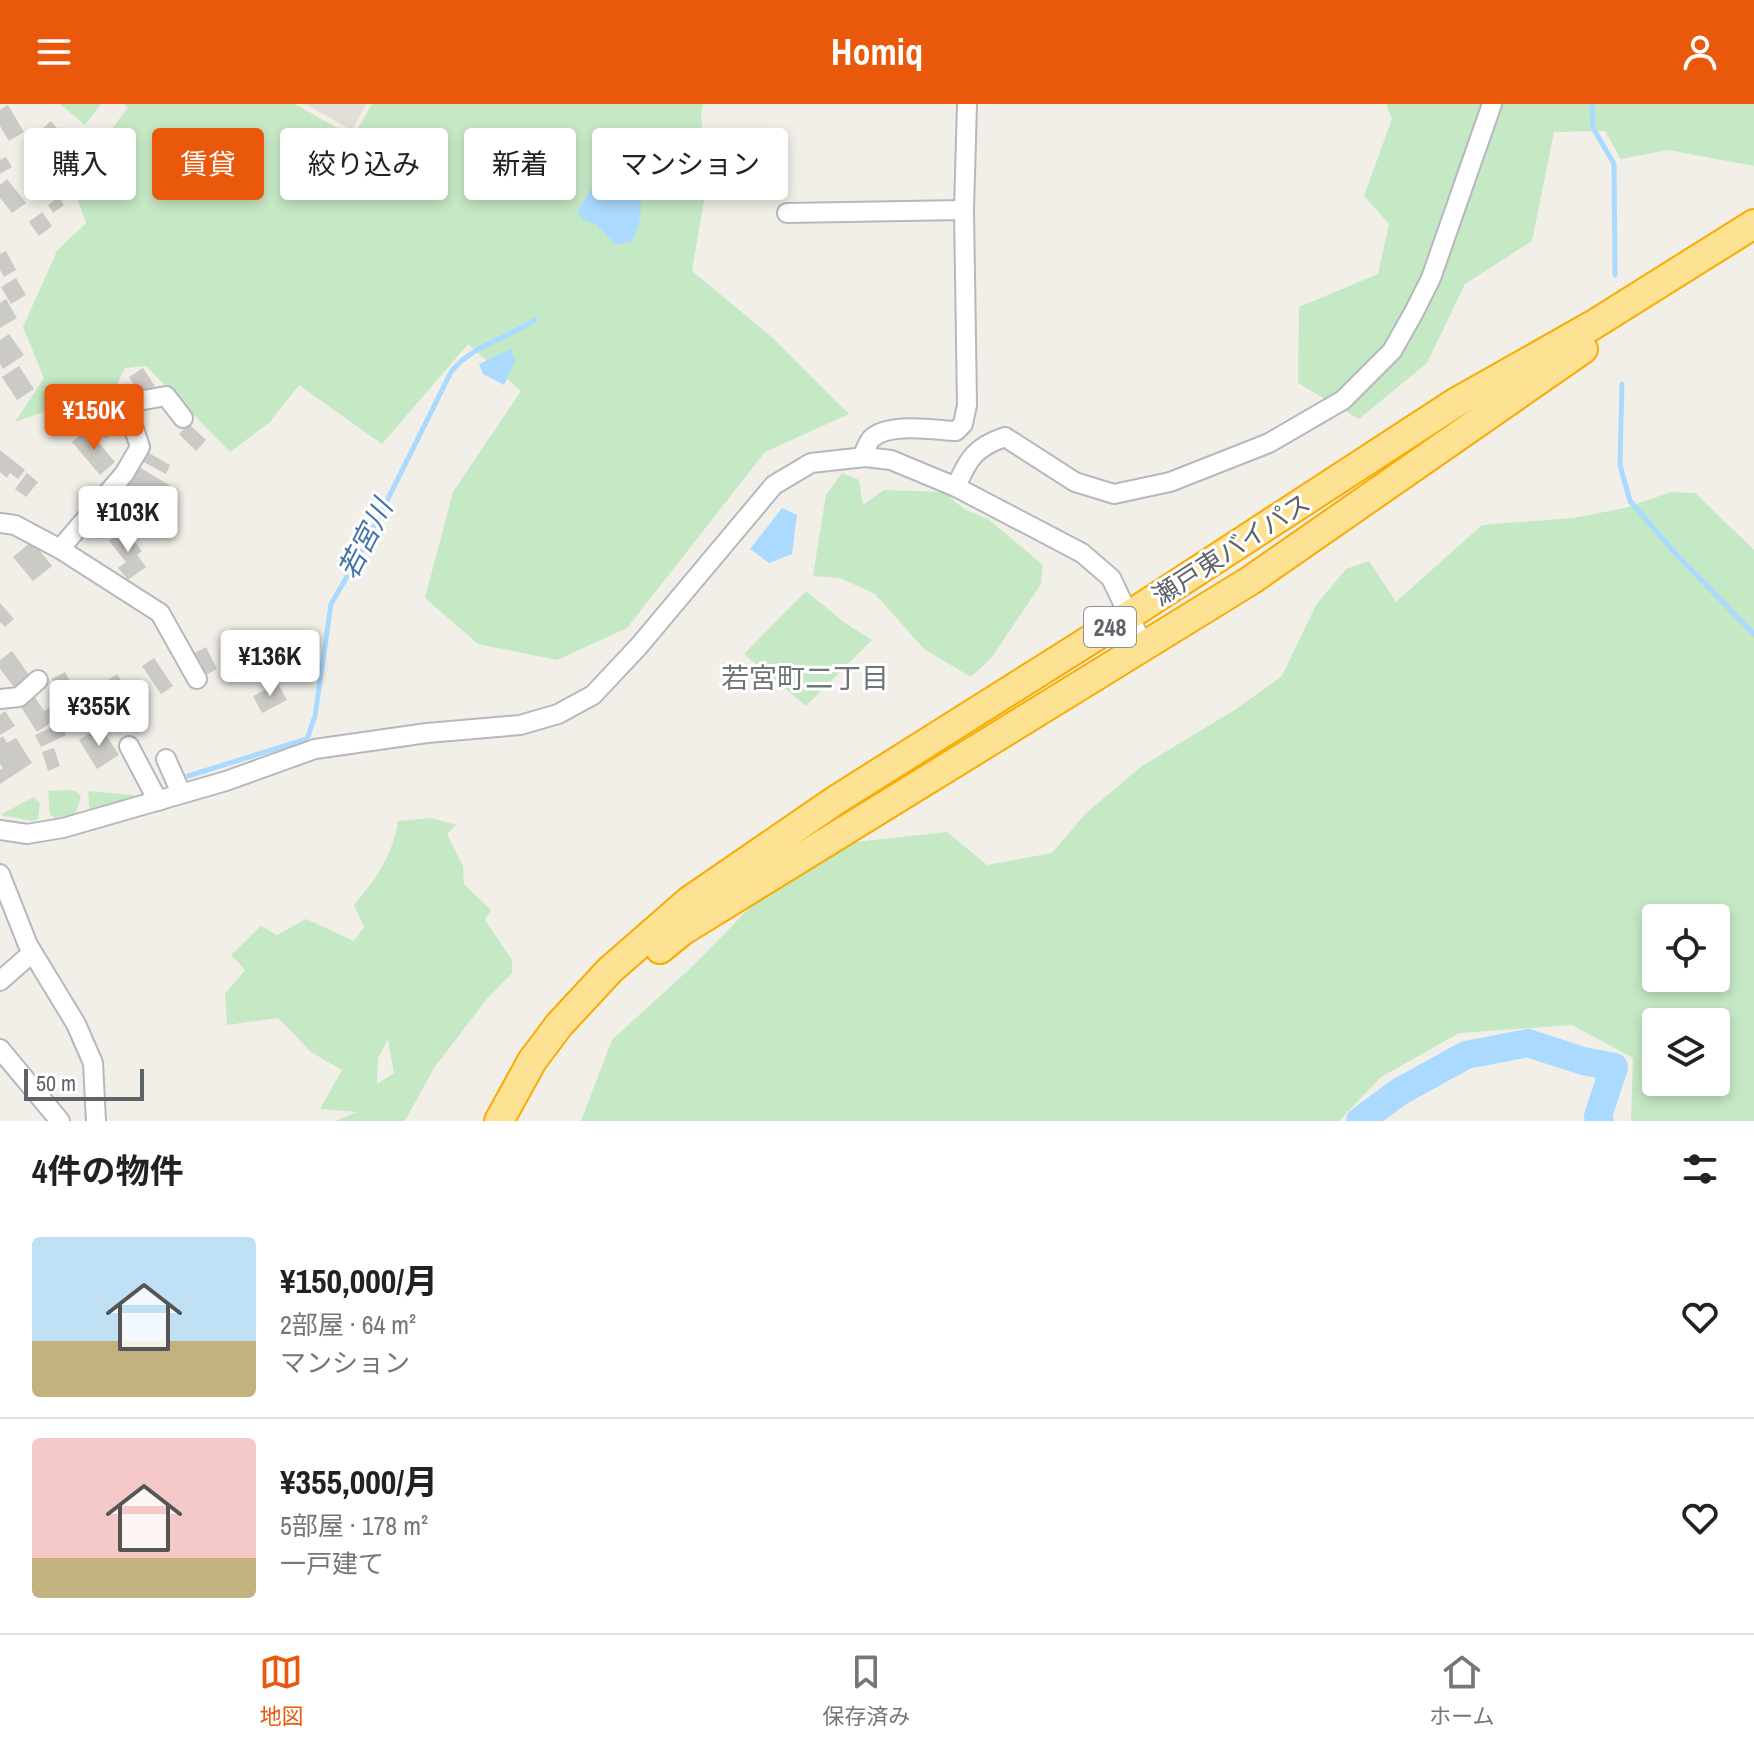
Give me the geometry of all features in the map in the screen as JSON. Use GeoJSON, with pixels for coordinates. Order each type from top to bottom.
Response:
{"type":"FeatureCollection","features":[{"type":"Feature","properties":{"kind":"highway","name":"瀬戸東バイパス"},"geometry":{"type":"LineString","coordinates":[[499,1121],[532,1061],[559,1025],[610,970],[689,901],[836,800],[1128,616],[1455,403],[1593,325],[1754,224]]}},
{"type":"Feature","properties":{"kind":"highway","name":"瀬戸東バイパス"},"geometry":{"type":"LineString","coordinates":[[517,1090],[615,985],[682,931],[1251,580],[1650,301],[1754,240]]}},
{"type":"Feature","properties":{"kind":"street"},"geometry":{"type":"LineString","coordinates":[[862,457],[869,441],[882,432],[905,428],[956,431],[963,424],[967,405],[964,210],[967,104]]}},
{"type":"Feature","properties":{"kind":"street"},"geometry":{"type":"LineString","coordinates":[[956,487],[965,467],[982,445],[1005,437],[1075,482],[1114,494],[1170,482],[1269,443],[1343,400],[1392,351],[1414,312],[1431,278],[1492,104]]}},
{"type":"Feature","properties":{"kind":"street"},"geometry":{"type":"LineString","coordinates":[[787,213],[964,210]]}},
{"type":"Feature","properties":{"kind":"street"},"geometry":{"type":"LineString","coordinates":[[60,549],[124,474],[140,447],[125,402],[128,397],[144,400],[166,396],[183,418]]}},
{"type":"Feature","properties":{"kind":"street"},"geometry":{"type":"LineString","coordinates":[[0,830],[27,834],[63,828],[226,781],[315,749],[427,733],[520,725],[558,714],[593,695],[639,646],[774,485],[811,463],[862,457],[891,460],[956,487],[1082,553],[1111,578],[1143,645]]}},
{"type":"Feature","properties":{"kind":"street"},"geometry":{"type":"LineString","coordinates":[[0,523],[15,525],[60,549],[160,613],[197,679]]}},
{"type":"Feature","properties":{"kind":"street"},"geometry":{"type":"LineString","coordinates":[[0,699],[19,697],[38,680]]}},
{"type":"Feature","properties":{"kind":"street"},"geometry":{"type":"LineString","coordinates":[[129,746],[158,801]]}},
{"type":"Feature","properties":{"kind":"street"},"geometry":{"type":"LineString","coordinates":[[166,759],[181,793]]}},
{"type":"Feature","properties":{"kind":"street"},"geometry":{"type":"LineString","coordinates":[[0,874],[32,953],[76,1024],[93,1063],[96,1121]]}},
{"type":"Feature","properties":{"kind":"street"},"geometry":{"type":"LineString","coordinates":[[0,981],[32,953]]}},
{"type":"Feature","properties":{"kind":"street"},"geometry":{"type":"LineString","coordinates":[[0,1049],[60,1121]]}},
{"type":"Feature","properties":{"kind":"shaded area"},"geometry":{"type":"Polygon","coordinates":[[[305,104],[366,104],[353,128],[305,104]]]}},
{"type":"Feature","properties":{"kind":"green space"},"geometry":{"type":"Polygon","coordinates":[[[60,104],[101,104],[85,125],[60,104]]]}},
{"type":"Feature","properties":{"kind":"green space"},"geometry":{"type":"Polygon","coordinates":[[[124,104],[295,104],[337,128],[280,128],[280,200],[448,200],[448,128],[358,128],[372,104],[703,104],[702,128],[592,128],[592,200],[704,200],[692,271],[775,340],[849,414],[765,452],[627,628],[557,660],[478,644],[425,598],[453,492],[521,391],[468,344],[382,444],[299,385],[270,422],[230,452],[146,366],[125,368],[116,387],[15,422],[44,378],[23,327],[57,251],[86,223],[78,200],[136,200],[136,128],[113,128],[128,107],[124,104]]]}},
{"type":"Feature","properties":{"kind":"green space"},"geometry":{"type":"Polygon","coordinates":[[[1386,104],[1754,104],[1754,166],[1668,150],[1621,159],[1605,131],[1554,132],[1532,241],[1465,284],[1427,363],[1359,419],[1298,383],[1299,307],[1378,274],[1389,224],[1364,196],[1392,119],[1386,104]]]}},
{"type":"Feature","properties":{"kind":"green space"},"geometry":{"type":"Polygon","coordinates":[[[842,473],[859,480],[863,505],[884,490],[944,492],[964,509],[988,519],[1043,565],[1041,584],[992,657],[971,677],[924,649],[875,594],[840,578],[813,576],[826,495],[842,473]]]}},
{"type":"Feature","properties":{"kind":"green space"},"geometry":{"type":"Polygon","coordinates":[[[1671,492],[1695,493],[1754,550],[1754,1121],[1631,1121],[1633,1058],[1572,1025],[1459,1033],[1381,1077],[1339,1121],[581,1121],[612,1040],[695,964],[763,894],[828,845],[947,832],[987,865],[1052,853],[1086,813],[1142,766],[1233,711],[1282,676],[1316,605],[1346,569],[1369,561],[1396,602],[1482,525],[1573,518],[1625,508],[1671,492]]]}},
{"type":"Feature","properties":{"kind":"green space"},"geometry":{"type":"Polygon","coordinates":[[[806,591],[845,623],[872,640],[806,706],[744,654],[806,591]]]}},
{"type":"Feature","properties":{"kind":"green space"},"geometry":{"type":"Polygon","coordinates":[[[70,790],[81,797],[75,814],[56,818],[50,815],[48,791],[70,790]]]}},
{"type":"Feature","properties":{"kind":"green space"},"geometry":{"type":"Polygon","coordinates":[[[88,791],[133,795],[136,798],[90,812],[88,791]]]}},
{"type":"Feature","properties":{"kind":"green space"},"geometry":{"type":"Polygon","coordinates":[[[34,797],[40,803],[38,819],[32,821],[0,815],[34,797]]]}},
{"type":"Feature","properties":{"kind":"green space"},"geometry":{"type":"Polygon","coordinates":[[[431,818],[456,825],[447,834],[463,866],[464,884],[491,910],[485,920],[512,960],[512,973],[486,1000],[434,1068],[405,1121],[335,1121],[357,1112],[320,1109],[342,1070],[311,1052],[278,1018],[227,1025],[225,994],[245,970],[231,955],[261,926],[277,935],[306,919],[354,941],[364,927],[354,905],[382,866],[398,821],[431,818]],[[388,1039],[378,1058],[377,1084],[394,1073],[388,1039]]]}},
{"type":"Feature","properties":{"kind":"water"},"geometry":{"type":"Polygon","coordinates":[[[592,188],[592,200],[640,200],[639,221],[631,242],[616,245],[596,224],[583,220],[577,212],[592,188]]]}},
{"type":"Feature","properties":{"kind":"water"},"geometry":{"type":"Polygon","coordinates":[[[511,349],[515,361],[504,385],[483,374],[479,364],[511,349]]]}},
{"type":"Feature","properties":{"kind":"water"},"geometry":{"type":"Polygon","coordinates":[[[782,508],[797,515],[792,554],[769,563],[750,549],[782,508]]]}},
{"type":"Feature","properties":{"kind":"building"},"geometry":{"type":"Polygon","coordinates":[[[8,105],[24,132],[9,141],[0,126],[0,110],[8,105]]]}},
{"type":"Feature","properties":{"kind":"building"},"geometry":{"type":"Polygon","coordinates":[[[51,121],[57,128],[43,128],[51,121]]]}},
{"type":"Feature","properties":{"kind":"building"},"geometry":{"type":"Polygon","coordinates":[[[6,157],[12,167],[0,174],[0,160],[6,157]]]}},
{"type":"Feature","properties":{"kind":"building"},"geometry":{"type":"Polygon","coordinates":[[[7,179],[26,203],[12,213],[0,198],[0,185],[7,179]]]}},
{"type":"Feature","properties":{"kind":"building"},"geometry":{"type":"Polygon","coordinates":[[[61,200],[64,205],[53,213],[48,205],[61,200]]]}},
{"type":"Feature","properties":{"kind":"building"},"geometry":{"type":"Polygon","coordinates":[[[42,212],[52,226],[39,236],[29,222],[42,212]]]}},
{"type":"Feature","properties":{"kind":"building"},"geometry":{"type":"Polygon","coordinates":[[[6,251],[16,270],[4,277],[0,270],[0,254],[6,251]]]}},
{"type":"Feature","properties":{"kind":"building"},"geometry":{"type":"Polygon","coordinates":[[[16,278],[26,295],[11,304],[1,287],[16,278]]]}},
{"type":"Feature","properties":{"kind":"building"},"geometry":{"type":"Polygon","coordinates":[[[6,299],[17,318],[0,328],[0,303],[6,299]]]}},
{"type":"Feature","properties":{"kind":"building"},"geometry":{"type":"Polygon","coordinates":[[[9,334],[24,355],[3,369],[0,364],[0,340],[9,334]]]}},
{"type":"Feature","properties":{"kind":"building"},"geometry":{"type":"Polygon","coordinates":[[[19,366],[34,389],[17,400],[2,377],[19,366]]]}},
{"type":"Feature","properties":{"kind":"building"},"geometry":{"type":"Polygon","coordinates":[[[143,368],[155,386],[141,395],[129,377],[143,368]]]}},
{"type":"Feature","properties":{"kind":"building"},"geometry":{"type":"Polygon","coordinates":[[[100,417],[114,431],[106,439],[92,425],[100,417]]]}},
{"type":"Feature","properties":{"kind":"building"},"geometry":{"type":"Polygon","coordinates":[[[189,424],[206,440],[196,451],[179,434],[189,424]]]}},
{"type":"Feature","properties":{"kind":"building"},"geometry":{"type":"Polygon","coordinates":[[[87,429],[115,462],[100,475],[72,442],[87,429]]]}},
{"type":"Feature","properties":{"kind":"building"},"geometry":{"type":"Polygon","coordinates":[[[0,450],[25,470],[18,479],[10,473],[7,478],[0,472],[0,450]]]}},
{"type":"Feature","properties":{"kind":"building"},"geometry":{"type":"Polygon","coordinates":[[[147,452],[170,465],[166,474],[142,461],[147,452]]]}},
{"type":"Feature","properties":{"kind":"building"},"geometry":{"type":"Polygon","coordinates":[[[134,464],[177,490],[158,523],[139,512],[147,499],[122,484],[134,464]]]}},
{"type":"Feature","properties":{"kind":"building"},"geometry":{"type":"Polygon","coordinates":[[[27,473],[38,482],[26,497],[15,489],[27,473]]]}},
{"type":"Feature","properties":{"kind":"building"},"geometry":{"type":"Polygon","coordinates":[[[112,515],[118,524],[99,539],[92,530],[112,515]]]}},
{"type":"Feature","properties":{"kind":"building"},"geometry":{"type":"Polygon","coordinates":[[[124,529],[142,551],[137,555],[146,567],[128,580],[118,568],[126,562],[109,541],[124,529]]]}},
{"type":"Feature","properties":{"kind":"building"},"geometry":{"type":"Polygon","coordinates":[[[32,541],[52,566],[33,581],[13,557],[32,541]]]}},
{"type":"Feature","properties":{"kind":"building"},"geometry":{"type":"Polygon","coordinates":[[[0,603],[14,619],[5,627],[0,622],[0,603]]]}},
{"type":"Feature","properties":{"kind":"building"},"geometry":{"type":"Polygon","coordinates":[[[206,647],[217,669],[203,676],[193,654],[206,647]]]}},
{"type":"Feature","properties":{"kind":"building"},"geometry":{"type":"Polygon","coordinates":[[[12,651],[29,675],[14,687],[0,669],[0,660],[12,651]]]}},
{"type":"Feature","properties":{"kind":"building"},"geometry":{"type":"Polygon","coordinates":[[[154,658],[173,686],[161,694],[142,666],[154,658]]]}},
{"type":"Feature","properties":{"kind":"building"},"geometry":{"type":"Polygon","coordinates":[[[65,672],[74,688],[62,695],[52,679],[65,672]]]}},
{"type":"Feature","properties":{"kind":"building"},"geometry":{"type":"Polygon","coordinates":[[[117,674],[133,699],[114,711],[98,687],[117,674]]]}},
{"type":"Feature","properties":{"kind":"building"},"geometry":{"type":"Polygon","coordinates":[[[278,684],[287,700],[262,713],[253,696],[278,684]]]}},
{"type":"Feature","properties":{"kind":"building"},"geometry":{"type":"Polygon","coordinates":[[[33,694],[44,711],[49,708],[56,719],[37,732],[19,704],[33,694]]]}},
{"type":"Feature","properties":{"kind":"building"},"geometry":{"type":"Polygon","coordinates":[[[81,695],[93,714],[80,722],[68,703],[81,695]]]}},
{"type":"Feature","properties":{"kind":"building"},"geometry":{"type":"Polygon","coordinates":[[[5,711],[15,726],[0,735],[0,715],[5,711]]]}},
{"type":"Feature","properties":{"kind":"building"},"geometry":{"type":"Polygon","coordinates":[[[61,723],[66,735],[41,747],[35,735],[61,723]]]}},
{"type":"Feature","properties":{"kind":"building"},"geometry":{"type":"Polygon","coordinates":[[[100,726],[119,755],[97,769],[79,740],[100,726]]]}},
{"type":"Feature","properties":{"kind":"building"},"geometry":{"type":"Polygon","coordinates":[[[3,736],[7,743],[16,738],[32,763],[0,784],[0,770],[3,768],[0,764],[0,738],[3,736]]]}},
{"type":"Feature","properties":{"kind":"building"},"geometry":{"type":"Polygon","coordinates":[[[54,748],[60,766],[48,771],[42,752],[54,748]]]}},
{"type":"Feature","properties":{"kind":"waterway"},"geometry":{"type":"LineString","coordinates":[[1592,104],[1593,128],[1614,164],[1615,275]]}},
{"type":"Feature","properties":{"kind":"waterway","name":"若宮川"},"geometry":{"type":"LineString","coordinates":[[188,776],[307,739],[315,716],[331,604],[362,551],[451,372],[469,355],[535,320]]}},
{"type":"Feature","properties":{"kind":"waterway"},"geometry":{"type":"LineString","coordinates":[[1622,384],[1620,465],[1630,501],[1675,553],[1754,634]]}},
{"type":"Feature","properties":{"kind":"waterway"},"geometry":{"type":"LineString","coordinates":[[1360,1121],[1399,1092],[1466,1055],[1528,1043],[1583,1061],[1614,1067],[1598,1116],[1600,1121]]}},
{"type":"Feature","properties":{"kind":"district","name":"若宮町二丁目"},"geometry":{"type":"Point","coordinates":[805,678]}}]}
